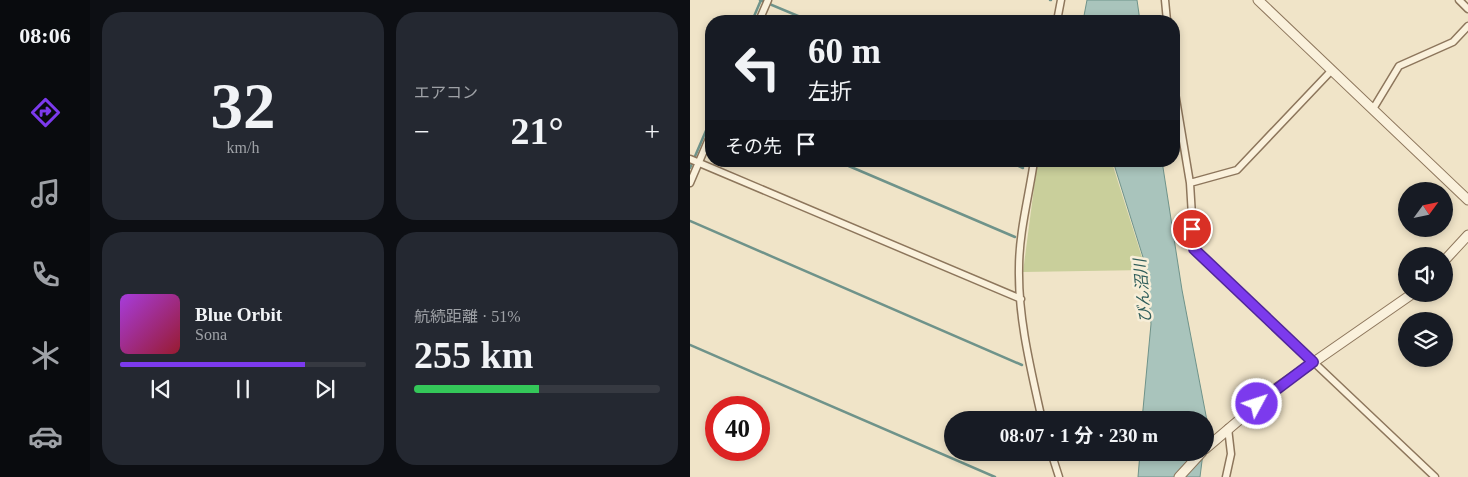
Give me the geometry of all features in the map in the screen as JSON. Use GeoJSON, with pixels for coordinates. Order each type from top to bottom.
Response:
{"type":"FeatureCollection","features":[{"type":"Feature","properties":{"kind":"street"},"geometry":{"type":"LineString","coordinates":[[762,15],[768,0]]}},
{"type":"Feature","properties":{"kind":"street"},"geometry":{"type":"LineString","coordinates":[[1058,15],[1061,0]]}},
{"type":"Feature","properties":{"kind":"street"},"geometry":{"type":"LineString","coordinates":[[1165,0],[1166,15]]}},
{"type":"Feature","properties":{"kind":"street"},"geometry":{"type":"LineString","coordinates":[[1260,1],[1468,200]]}},
{"type":"Feature","properties":{"kind":"street"},"geometry":{"type":"LineString","coordinates":[[1462,1],[1468,9]]}},
{"type":"Feature","properties":{"kind":"street"},"geometry":{"type":"LineString","coordinates":[[1373,109],[1399,66],[1452,42],[1468,26]]}},
{"type":"Feature","properties":{"kind":"street"},"geometry":{"type":"LineString","coordinates":[[1190,183],[1237,170],[1331,71]]}},
{"type":"Feature","properties":{"kind":"street"},"geometry":{"type":"LineString","coordinates":[[1180,123],[1190,183],[1194,249],[1435,477]]}},
{"type":"Feature","properties":{"kind":"street"},"geometry":{"type":"LineString","coordinates":[[690,183],[705,148]]}},
{"type":"Feature","properties":{"kind":"street"},"geometry":{"type":"LineString","coordinates":[[690,159],[705,165]]}},
{"type":"Feature","properties":{"kind":"street"},"geometry":{"type":"LineString","coordinates":[[711,167],[1021,299]]}},
{"type":"Feature","properties":{"kind":"street"},"geometry":{"type":"LineString","coordinates":[[1033,167],[1019,260],[1026,348],[1040,411]]}},
{"type":"Feature","properties":{"kind":"street"},"geometry":{"type":"LineString","coordinates":[[1453,251],[1468,235]]}},
{"type":"Feature","properties":{"kind":"street"},"geometry":{"type":"LineString","coordinates":[[1214,441],[1278,386],[1400,302]]}},
{"type":"Feature","properties":{"kind":"street"},"geometry":{"type":"LineString","coordinates":[[1228,428],[1231,454],[1228,476]]}},
{"type":"Feature","properties":{"kind":"street"},"geometry":{"type":"LineString","coordinates":[[1054,461],[1059,477]]}},
{"type":"Feature","properties":{"kind":"street"},"geometry":{"type":"LineString","coordinates":[[1179,477],[1194,461]]}},
{"type":"Feature","properties":{"kind":"green space"},"geometry":{"type":"Polygon","coordinates":[[[1037,167],[1113,167],[1146,270],[1023,272],[1037,167]]]}},
{"type":"Feature","properties":{"kind":"water"},"geometry":{"type":"Polygon","coordinates":[[[1087,0],[1137,0],[1139,15],[1084,15],[1087,0]]]}},
{"type":"Feature","properties":{"kind":"water"},"geometry":{"type":"Polygon","coordinates":[[[1115,167],[1163,167],[1182,290],[1205,411],[1143,411],[1151,324],[1147,270],[1115,167]]]}},
{"type":"Feature","properties":{"kind":"water"},"geometry":{"type":"Polygon","coordinates":[[[1139,461],[1202,461],[1200,477],[1138,477],[1139,461]]]}},
{"type":"Feature","properties":{"kind":"waterway"},"geometry":{"type":"LineString","coordinates":[[760,0],[796,15]]}},
{"type":"Feature","properties":{"kind":"waterway"},"geometry":{"type":"LineString","coordinates":[[755,15],[761,0]]}},
{"type":"Feature","properties":{"kind":"waterway"},"geometry":{"type":"LineString","coordinates":[[690,168],[705,133]]}},
{"type":"Feature","properties":{"kind":"waterway"},"geometry":{"type":"LineString","coordinates":[[851,167],[1015,237]]}},
{"type":"Feature","properties":{"kind":"waterway"},"geometry":{"type":"LineString","coordinates":[[690,221],[1022,365]]}},
{"type":"Feature","properties":{"kind":"waterway"},"geometry":{"type":"LineString","coordinates":[[690,345],[995,477]]}},
{"type":"Feature","properties":{"kind":"route"},"geometry":{"type":"LineString","coordinates":[[1192,229],[1194,249],[1313,362],[1278,386],[1257,404]]}},
{"type":"Feature","properties":{"kind":"water label","name":"びん沼川"},"geometry":{"type":"Point","coordinates":[1142,291]}}]}
